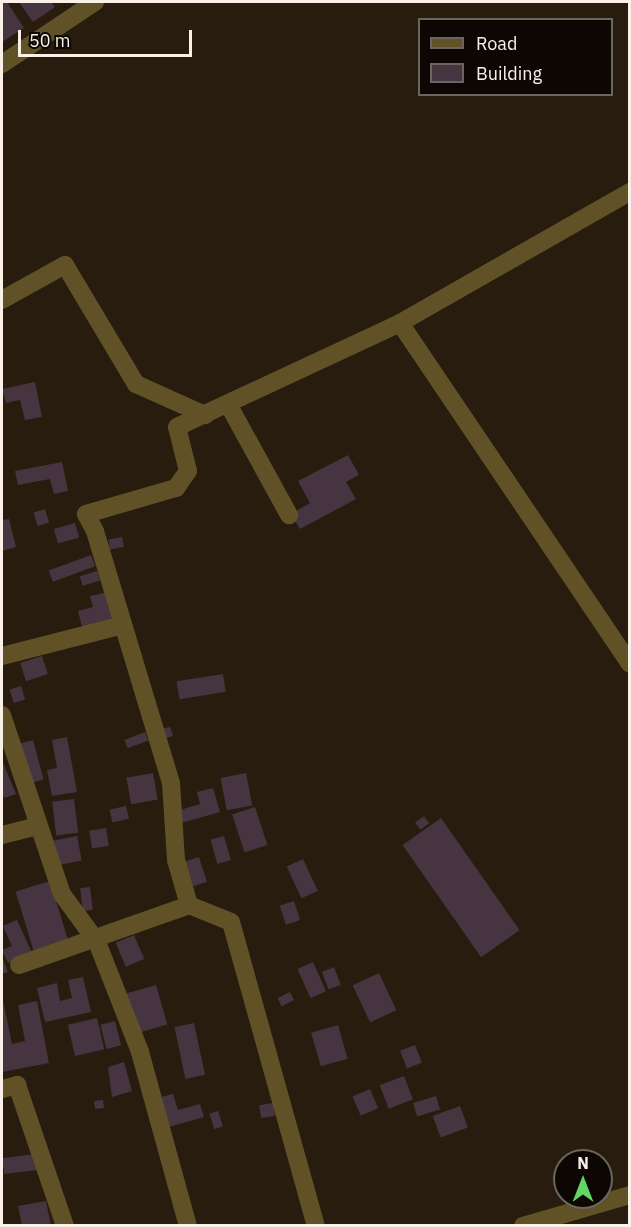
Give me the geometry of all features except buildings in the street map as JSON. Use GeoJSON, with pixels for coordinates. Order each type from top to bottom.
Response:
{"type":"FeatureCollection","features":[{"type":"Feature","properties":{"kind":"street"},"geometry":{"type":"LineString","coordinates":[[2,64],[95,2]]}},
{"type":"Feature","properties":{"kind":"street"},"geometry":{"type":"LineString","coordinates":[[189,905],[176,860],[171,783],[95,531],[86,514],[176,488],[188,471],[177,426],[400,323],[630,192]]}},
{"type":"Feature","properties":{"kind":"street"},"geometry":{"type":"LineString","coordinates":[[2,300],[65,265],[136,384],[205,415]]}},
{"type":"Feature","properties":{"kind":"street"},"geometry":{"type":"LineString","coordinates":[[400,323],[630,664]]}},
{"type":"Feature","properties":{"kind":"street"},"geometry":{"type":"LineString","coordinates":[[228,404],[289,515]]}},
{"type":"Feature","properties":{"kind":"street"},"geometry":{"type":"LineString","coordinates":[[2,656],[123,625]]}},
{"type":"Feature","properties":{"kind":"street"},"geometry":{"type":"LineString","coordinates":[[2,715],[62,894],[95,938],[140,1052],[188,1226]]}},
{"type":"Feature","properties":{"kind":"street"},"geometry":{"type":"LineString","coordinates":[[2,835],[38,826]]}},
{"type":"Feature","properties":{"kind":"street"},"geometry":{"type":"LineString","coordinates":[[19,965],[189,905],[231,922],[316,1226]]}},
{"type":"Feature","properties":{"kind":"street"},"geometry":{"type":"LineString","coordinates":[[2,1089],[17,1085],[65,1226]]}},
{"type":"Feature","properties":{"kind":"street"},"geometry":{"type":"LineString","coordinates":[[523,1226],[630,1194]]}}]}
